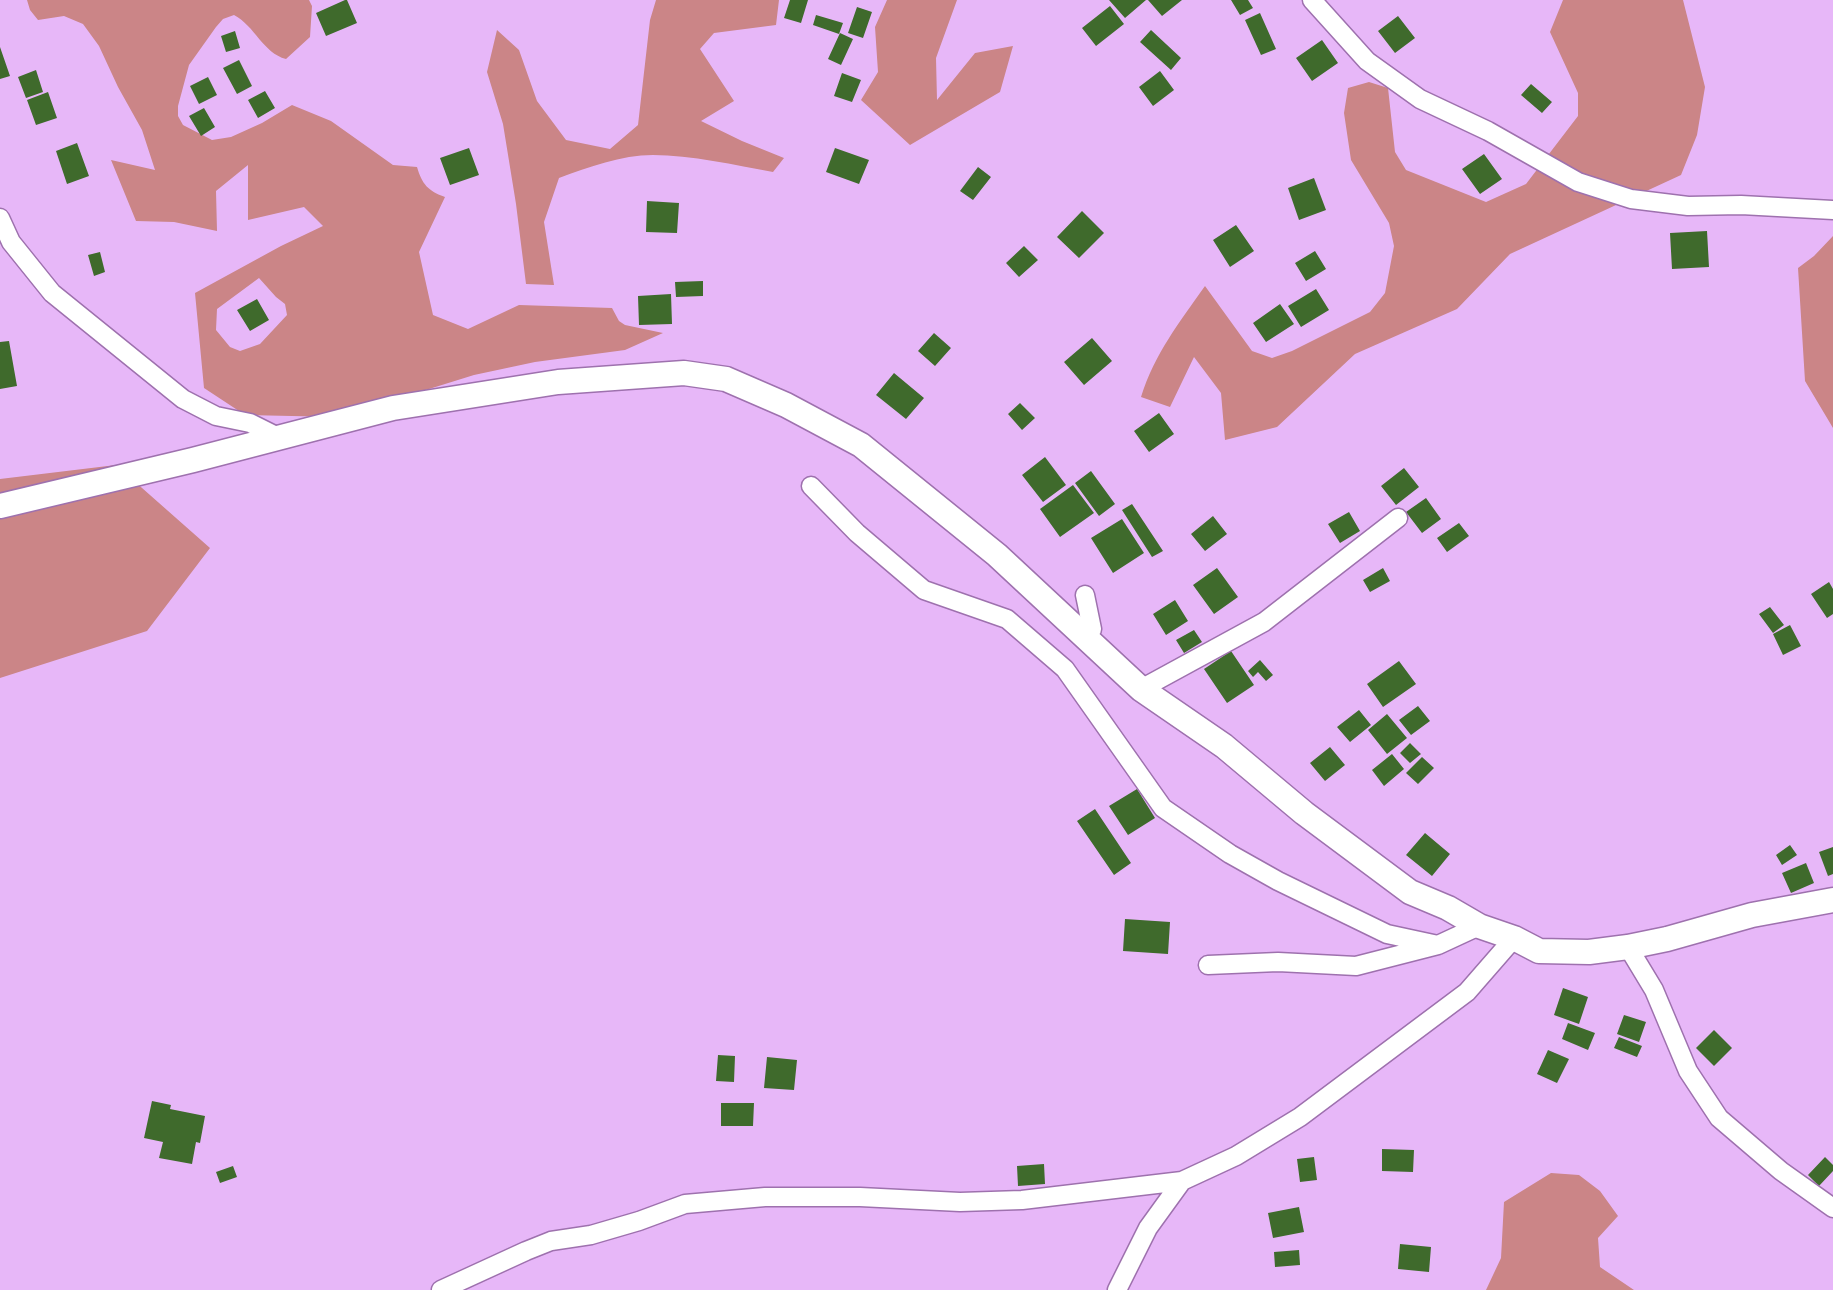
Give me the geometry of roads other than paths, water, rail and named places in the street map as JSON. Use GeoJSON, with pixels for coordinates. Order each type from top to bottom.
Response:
{"type":"FeatureCollection","features":[{"type":"Feature","properties":{"kind":"main road"},"geometry":{"type":"LineString","coordinates":[[0,506],[393,408],[558,382],[684,373],[726,379],[786,405],[861,445],[895,470],[997,555],[1141,689],[1224,746],[1304,813],[1410,892],[1448,908],[1479,926],[1514,938],[1539,951],[1589,952],[1667,939],[1752,915],[1833,900]]}},
{"type":"Feature","properties":{"kind":"street"},"geometry":{"type":"LineString","coordinates":[[1312,0],[1367,61],[1420,99],[1488,130],[1578,182],[1631,199],[1688,206],[1742,205],[1833,210]]}},
{"type":"Feature","properties":{"kind":"street"},"geometry":{"type":"LineString","coordinates":[[0,218],[11,242],[52,293],[183,399],[216,416],[250,423],[280,438]]}},
{"type":"Feature","properties":{"kind":"street"},"geometry":{"type":"LineString","coordinates":[[811,486],[856,533],[924,590],[1007,619],[1065,669],[1163,808],[1230,854],[1278,881],[1387,934],[1438,945]]}},
{"type":"Feature","properties":{"kind":"street"},"geometry":{"type":"LineString","coordinates":[[1141,689],[1264,622],[1398,518]]}},
{"type":"Feature","properties":{"kind":"street"},"geometry":{"type":"LineString","coordinates":[[1084,637],[1092,629],[1085,596]]}},
{"type":"Feature","properties":{"kind":"street"},"geometry":{"type":"LineString","coordinates":[[1208,964],[1278,962],[1356,966],[1438,945],[1479,926]]}},
{"type":"Feature","properties":{"kind":"street"},"geometry":{"type":"LineString","coordinates":[[441,1290],[551,1241],[591,1235],[685,1204],[765,1197],[860,1197],[960,1202],[1022,1200],[1182,1181],[1236,1156],[1300,1118],[1467,992],[1514,938]]}},
{"type":"Feature","properties":{"kind":"street"},"geometry":{"type":"LineString","coordinates":[[1628,947],[1654,990],[1688,1071],[1719,1118],[1781,1171],[1833,1208]]}},
{"type":"Feature","properties":{"kind":"street"},"geometry":{"type":"LineString","coordinates":[[1117,1290],[1148,1228],[1182,1181]]}}]}
